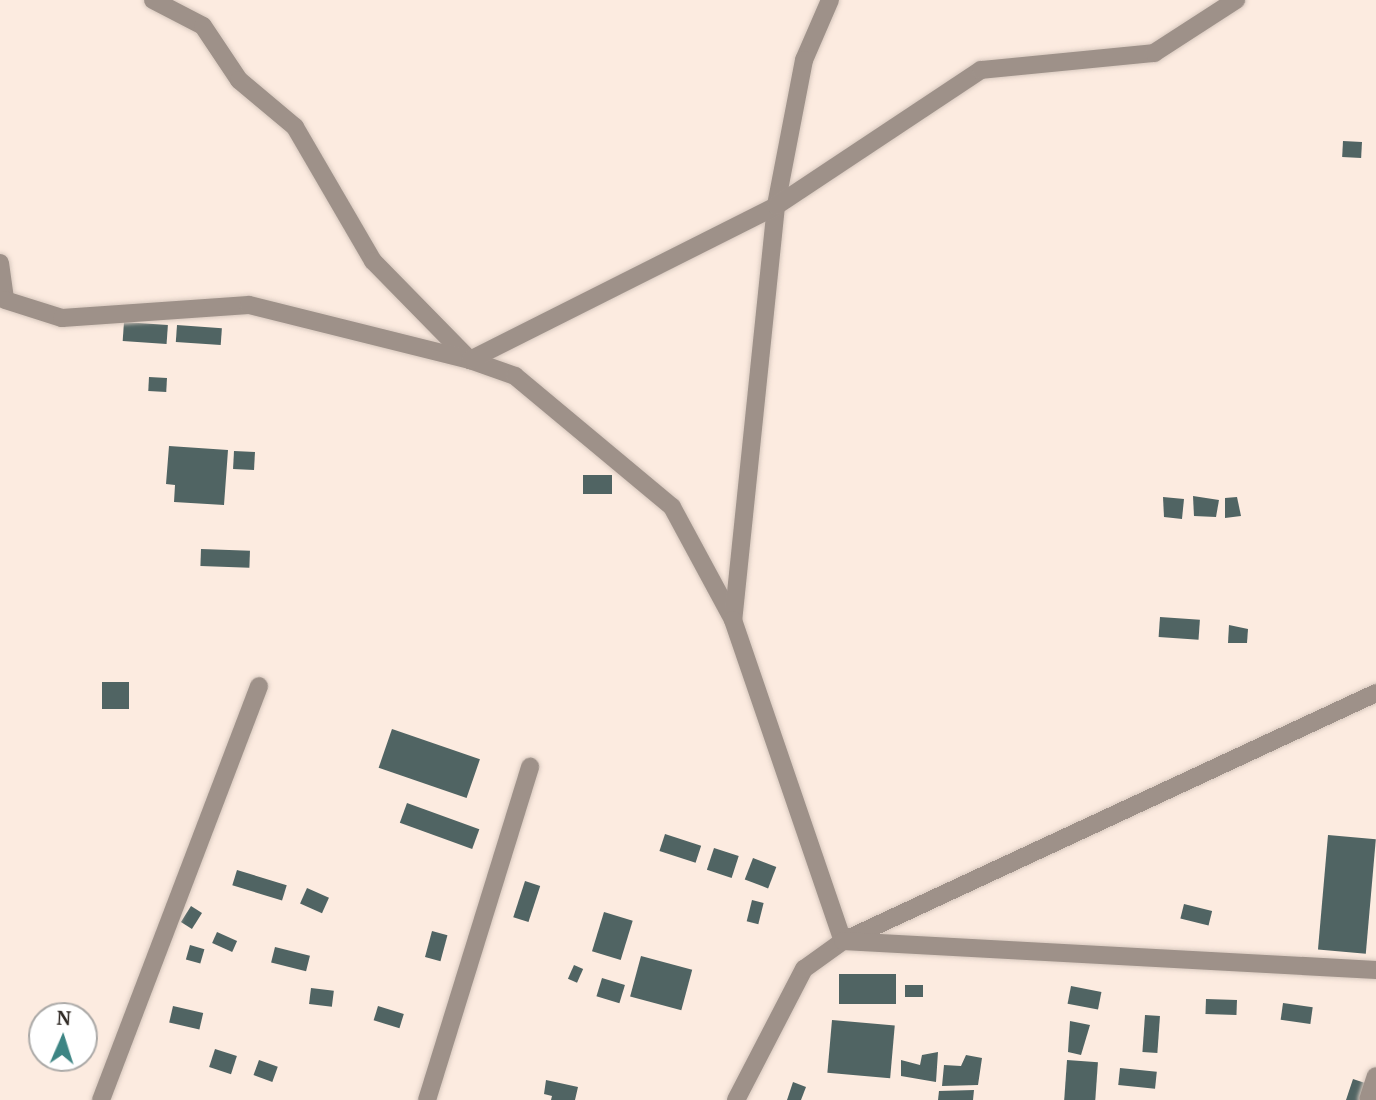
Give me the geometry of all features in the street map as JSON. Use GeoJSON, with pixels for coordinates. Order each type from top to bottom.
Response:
{"type":"FeatureCollection","features":[{"type":"Feature","properties":{"kind":"street"},"geometry":{"type":"LineString","coordinates":[[153,0],[203,26],[239,80],[295,127],[373,261],[470,360]]}},
{"type":"Feature","properties":{"kind":"street"},"geometry":{"type":"LineString","coordinates":[[733,620],[776,205],[804,60],[830,0]]}},
{"type":"Feature","properties":{"kind":"street"},"geometry":{"type":"LineString","coordinates":[[470,360],[776,205],[981,70],[1154,53],[1236,0]]}},
{"type":"Feature","properties":{"kind":"street"},"geometry":{"type":"LineString","coordinates":[[0,263],[5,300],[62,317],[249,305],[470,360],[515,376],[672,508],[733,620],[843,941]]}},
{"type":"Feature","properties":{"kind":"street"},"geometry":{"type":"LineString","coordinates":[[101,1100],[259,686]]}},
{"type":"Feature","properties":{"kind":"street"},"geometry":{"type":"LineString","coordinates":[[736,1100],[804,969],[843,941],[1376,693]]}},
{"type":"Feature","properties":{"kind":"street"},"geometry":{"type":"LineString","coordinates":[[427,1100],[530,767]]}},
{"type":"Feature","properties":{"kind":"street"},"geometry":{"type":"LineString","coordinates":[[843,941],[1376,970]]}},
{"type":"Feature","properties":{"kind":"street"},"geometry":{"type":"LineString","coordinates":[[1368,1100],[1376,1076]]}},
{"type":"Feature","properties":{"kind":"building"},"geometry":{"type":"Polygon","coordinates":[[[1343,141],[1362,142],[1361,158],[1342,157],[1343,141]]]}},
{"type":"Feature","properties":{"kind":"building"},"geometry":{"type":"Polygon","coordinates":[[[124,322],[168,325],[167,344],[123,341],[124,322]]]}},
{"type":"Feature","properties":{"kind":"building"},"geometry":{"type":"Polygon","coordinates":[[[177,325],[222,328],[221,345],[176,342],[177,325]]]}},
{"type":"Feature","properties":{"kind":"building"},"geometry":{"type":"Polygon","coordinates":[[[149,377],[167,378],[166,392],[148,391],[149,377]]]}},
{"type":"Feature","properties":{"kind":"building"},"geometry":{"type":"Polygon","coordinates":[[[169,446],[228,450],[224,505],[174,502],[175,485],[166,484],[169,446]]]}},
{"type":"Feature","properties":{"kind":"building"},"geometry":{"type":"Polygon","coordinates":[[[234,451],[255,452],[254,470],[233,469],[234,451]]]}},
{"type":"Feature","properties":{"kind":"building"},"geometry":{"type":"Polygon","coordinates":[[[583,475],[612,475],[612,494],[583,494],[583,475]]]}},
{"type":"Feature","properties":{"kind":"building"},"geometry":{"type":"Polygon","coordinates":[[[1193,496],[1219,500],[1216,517],[1194,516],[1193,496]]]}},
{"type":"Feature","properties":{"kind":"building"},"geometry":{"type":"Polygon","coordinates":[[[1163,497],[1184,499],[1182,519],[1164,517],[1163,497]]]}},
{"type":"Feature","properties":{"kind":"building"},"geometry":{"type":"Polygon","coordinates":[[[1237,497],[1241,516],[1225,518],[1225,498],[1237,497]]]}},
{"type":"Feature","properties":{"kind":"building"},"geometry":{"type":"Polygon","coordinates":[[[201,549],[250,551],[249,568],[200,566],[201,549]]]}},
{"type":"Feature","properties":{"kind":"building"},"geometry":{"type":"Polygon","coordinates":[[[1160,617],[1200,620],[1199,640],[1159,637],[1160,617]]]}},
{"type":"Feature","properties":{"kind":"building"},"geometry":{"type":"Polygon","coordinates":[[[1229,625],[1248,629],[1247,643],[1228,643],[1229,625]]]}},
{"type":"Feature","properties":{"kind":"building"},"geometry":{"type":"Polygon","coordinates":[[[102,682],[129,682],[129,709],[102,709],[102,682]]]}},
{"type":"Feature","properties":{"kind":"building"},"geometry":{"type":"Polygon","coordinates":[[[392,729],[480,759],[467,798],[379,768],[392,729]]]}},
{"type":"Feature","properties":{"kind":"building"},"geometry":{"type":"Polygon","coordinates":[[[407,803],[479,829],[472,849],[400,823],[407,803]]]}},
{"type":"Feature","properties":{"kind":"building"},"geometry":{"type":"Polygon","coordinates":[[[665,834],[701,846],[696,863],[659,851],[665,834]]]}},
{"type":"Feature","properties":{"kind":"building"},"geometry":{"type":"Polygon","coordinates":[[[1328,835],[1376,839],[1366,954],[1318,950],[1328,835]]]}},
{"type":"Feature","properties":{"kind":"building"},"geometry":{"type":"Polygon","coordinates":[[[714,848],[739,856],[732,878],[707,870],[714,848]]]}},
{"type":"Feature","properties":{"kind":"building"},"geometry":{"type":"Polygon","coordinates":[[[753,858],[776,867],[768,888],[745,879],[753,858]]]}},
{"type":"Feature","properties":{"kind":"building"},"geometry":{"type":"Polygon","coordinates":[[[237,870],[287,885],[282,901],[232,885],[237,870]]]}},
{"type":"Feature","properties":{"kind":"building"},"geometry":{"type":"Polygon","coordinates":[[[525,881],[540,886],[528,922],[513,917],[525,881]]]}},
{"type":"Feature","properties":{"kind":"building"},"geometry":{"type":"Polygon","coordinates":[[[307,888],[329,898],[322,913],[300,904],[307,888]]]}},
{"type":"Feature","properties":{"kind":"building"},"geometry":{"type":"Polygon","coordinates":[[[752,900],[764,903],[758,924],[747,921],[752,900]]]}},
{"type":"Feature","properties":{"kind":"building"},"geometry":{"type":"Polygon","coordinates":[[[1184,904],[1212,911],[1209,926],[1180,919],[1184,904]]]}},
{"type":"Feature","properties":{"kind":"building"},"geometry":{"type":"Polygon","coordinates":[[[191,906],[202,913],[192,929],[181,922],[191,906]]]}},
{"type":"Feature","properties":{"kind":"building"},"geometry":{"type":"Polygon","coordinates":[[[604,912],[633,921],[621,960],[592,951],[604,912]]]}},
{"type":"Feature","properties":{"kind":"building"},"geometry":{"type":"Polygon","coordinates":[[[432,931],[447,935],[440,961],[425,957],[432,931]]]}},
{"type":"Feature","properties":{"kind":"building"},"geometry":{"type":"Polygon","coordinates":[[[217,932],[237,941],[232,952],[212,943],[217,932]]]}},
{"type":"Feature","properties":{"kind":"building"},"geometry":{"type":"Polygon","coordinates":[[[190,945],[204,949],[200,964],[186,959],[190,945]]]}},
{"type":"Feature","properties":{"kind":"building"},"geometry":{"type":"Polygon","coordinates":[[[275,947],[310,956],[306,971],[271,963],[275,947]]]}},
{"type":"Feature","properties":{"kind":"building"},"geometry":{"type":"Polygon","coordinates":[[[641,956],[692,970],[681,1010],[630,997],[641,956]]]}},
{"type":"Feature","properties":{"kind":"building"},"geometry":{"type":"Polygon","coordinates":[[[574,965],[583,969],[577,983],[568,979],[574,965]]]}},
{"type":"Feature","properties":{"kind":"building"},"geometry":{"type":"Polygon","coordinates":[[[839,974],[896,974],[896,1004],[839,1004],[839,974]]]}},
{"type":"Feature","properties":{"kind":"building"},"geometry":{"type":"Polygon","coordinates":[[[602,978],[625,985],[619,1003],[596,996],[602,978]]]}},
{"type":"Feature","properties":{"kind":"building"},"geometry":{"type":"Polygon","coordinates":[[[905,985],[923,985],[923,997],[905,997],[905,985]]]}},
{"type":"Feature","properties":{"kind":"building"},"geometry":{"type":"Polygon","coordinates":[[[1071,986],[1101,992],[1098,1010],[1068,1004],[1071,986]]]}},
{"type":"Feature","properties":{"kind":"building"},"geometry":{"type":"Polygon","coordinates":[[[311,988],[334,991],[332,1007],[309,1004],[311,988]]]}},
{"type":"Feature","properties":{"kind":"building"},"geometry":{"type":"Polygon","coordinates":[[[1206,999],[1237,1000],[1236,1015],[1205,1014],[1206,999]]]}},
{"type":"Feature","properties":{"kind":"building"},"geometry":{"type":"Polygon","coordinates":[[[1283,1003],[1313,1007],[1310,1024],[1281,1020],[1283,1003]]]}},
{"type":"Feature","properties":{"kind":"building"},"geometry":{"type":"Polygon","coordinates":[[[173,1006],[203,1013],[199,1030],[169,1023],[173,1006]]]}},
{"type":"Feature","properties":{"kind":"building"},"geometry":{"type":"Polygon","coordinates":[[[378,1006],[404,1014],[399,1028],[374,1020],[378,1006]]]}},
{"type":"Feature","properties":{"kind":"building"},"geometry":{"type":"Polygon","coordinates":[[[1145,1015],[1160,1016],[1157,1053],[1142,1052],[1145,1015]]]}},
{"type":"Feature","properties":{"kind":"building"},"geometry":{"type":"Polygon","coordinates":[[[832,1020],[895,1025],[890,1078],[827,1073],[832,1020]]]}},
{"type":"Feature","properties":{"kind":"building"},"geometry":{"type":"Polygon","coordinates":[[[1070,1021],[1090,1025],[1081,1055],[1068,1052],[1070,1021]]]}},
{"type":"Feature","properties":{"kind":"building"},"geometry":{"type":"Polygon","coordinates":[[[215,1049],[237,1056],[231,1074],[209,1067],[215,1049]]]}},
{"type":"Feature","properties":{"kind":"building"},"geometry":{"type":"Polygon","coordinates":[[[938,1052],[936,1082],[901,1076],[901,1060],[920,1065],[922,1055],[938,1052]]]}},
{"type":"Feature","properties":{"kind":"building"},"geometry":{"type":"Polygon","coordinates":[[[966,1055],[982,1058],[978,1085],[942,1086],[944,1065],[961,1066],[966,1055]]]}},
{"type":"Feature","properties":{"kind":"building"},"geometry":{"type":"Polygon","coordinates":[[[259,1060],[278,1067],[272,1082],[254,1075],[259,1060]]]}},
{"type":"Feature","properties":{"kind":"building"},"geometry":{"type":"Polygon","coordinates":[[[1067,1060],[1098,1062],[1095,1100],[1064,1100],[1067,1060]]]}},
{"type":"Feature","properties":{"kind":"building"},"geometry":{"type":"Polygon","coordinates":[[[1120,1068],[1157,1072],[1155,1089],[1118,1085],[1120,1068]]]}},
{"type":"Feature","properties":{"kind":"building"},"geometry":{"type":"Polygon","coordinates":[[[1353,1079],[1365,1083],[1359,1100],[1346,1100],[1353,1079]]]}},
{"type":"Feature","properties":{"kind":"building"},"geometry":{"type":"Polygon","coordinates":[[[546,1080],[578,1087],[575,1100],[551,1100],[552,1096],[544,1094],[546,1080]]]}},
{"type":"Feature","properties":{"kind":"building"},"geometry":{"type":"Polygon","coordinates":[[[793,1082],[806,1087],[801,1100],[787,1100],[793,1082]]]}},
{"type":"Feature","properties":{"kind":"building"},"geometry":{"type":"Polygon","coordinates":[[[974,1090],[973,1100],[938,1100],[939,1091],[974,1090]]]}}]}
